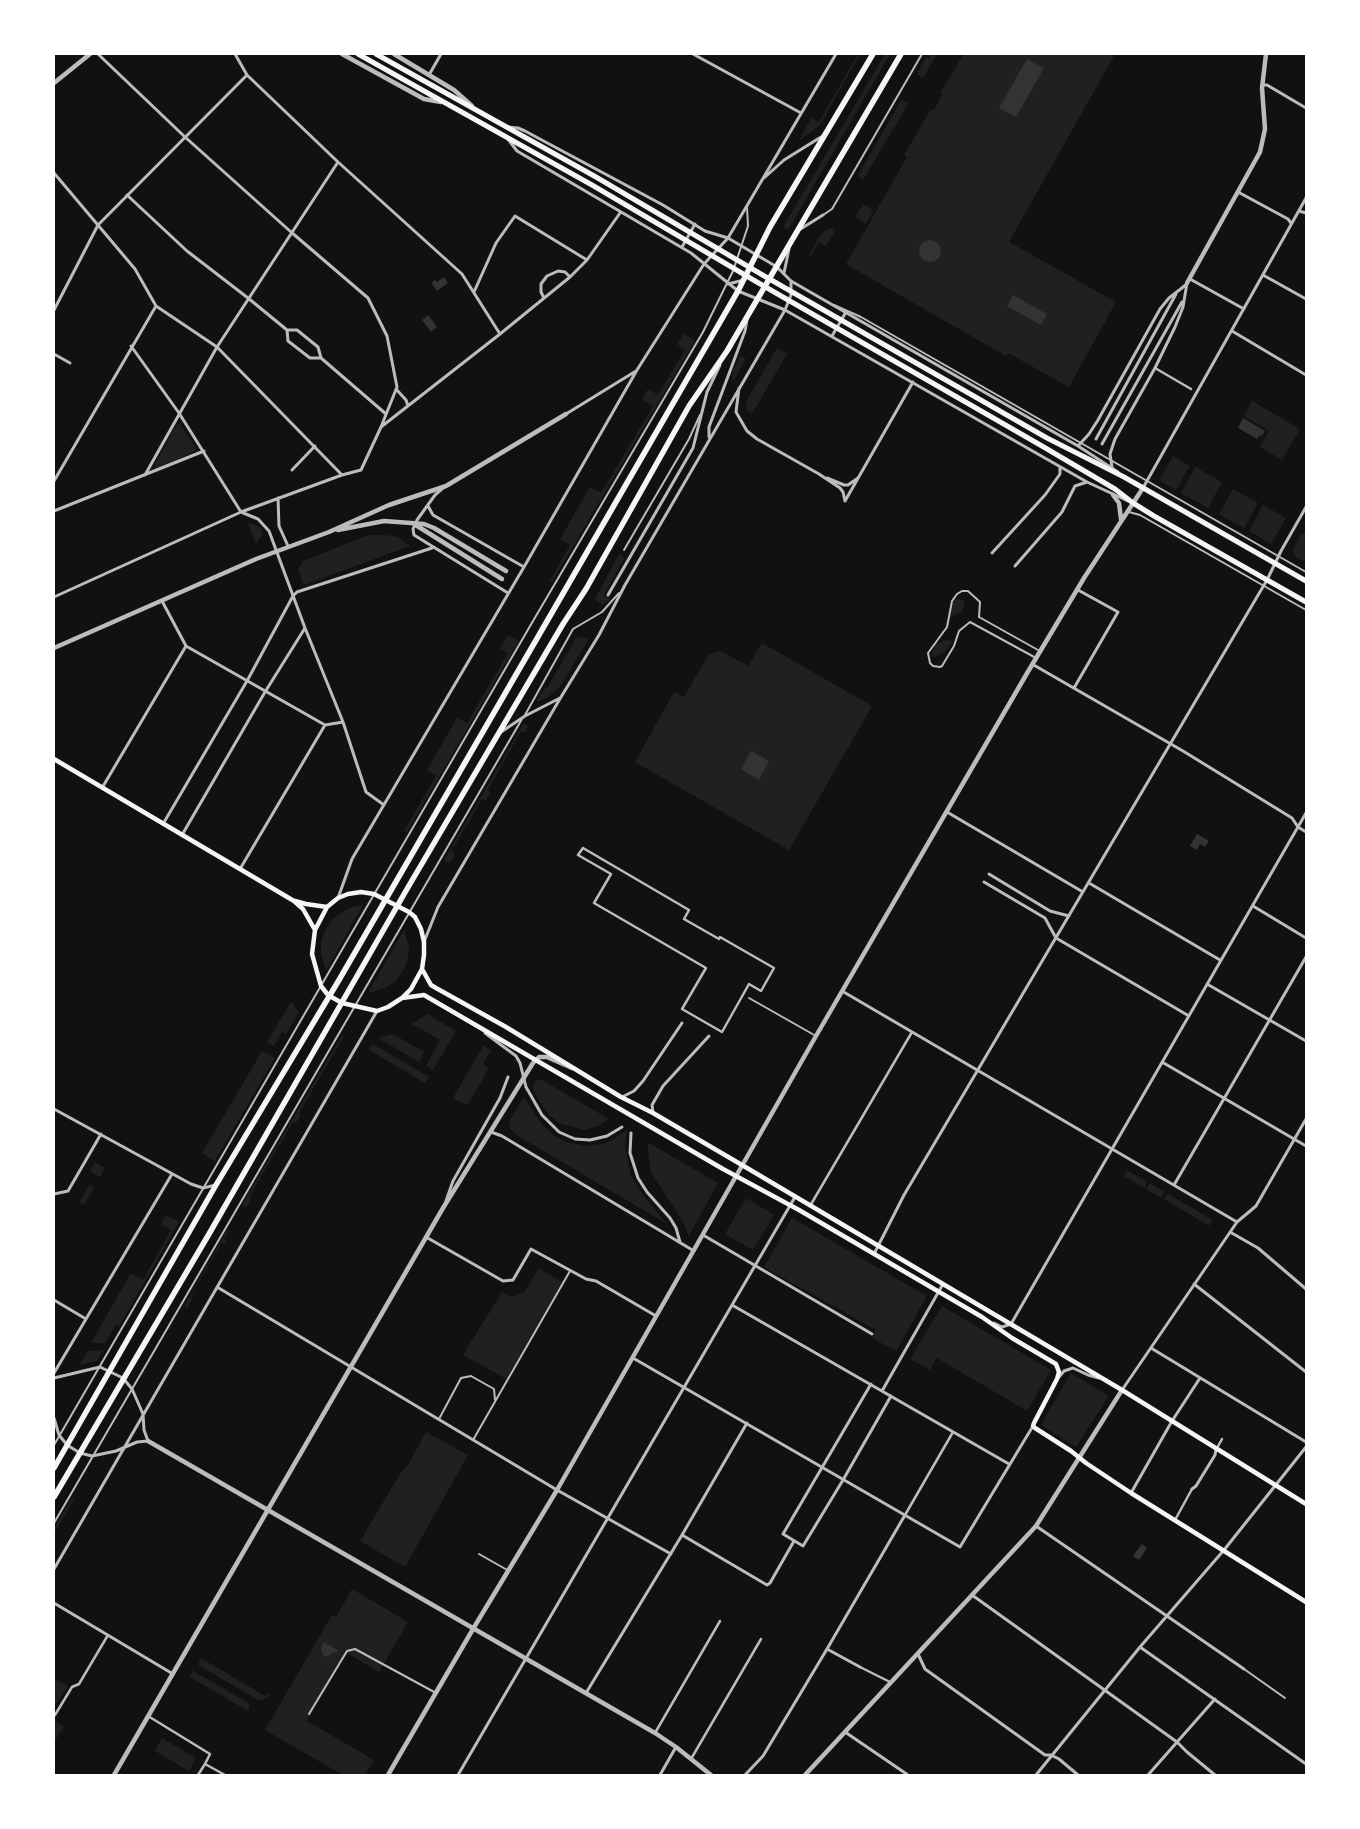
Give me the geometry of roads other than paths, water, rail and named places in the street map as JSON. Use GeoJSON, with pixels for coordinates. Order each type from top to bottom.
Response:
{"type":"FeatureCollection","features":[{"type":"Feature","properties":{"kind":"highway"},"geometry":{"type":"LineString","coordinates":[[54,1468],[216,1185],[738,291],[755,254],[873,54]]}},
{"type":"Feature","properties":{"kind":"highway"},"geometry":{"type":"LineString","coordinates":[[54,1497],[209,1234],[398,905],[563,624],[586,589],[689,406],[727,350],[777,267],[901,54]]}},
{"type":"Feature","properties":{"kind":"main road"},"geometry":{"type":"LineString","coordinates":[[358,54],[592,186],[937,385],[1115,489],[1133,503],[1306,602]]}},
{"type":"Feature","properties":{"kind":"main road"},"geometry":{"type":"LineString","coordinates":[[376,54],[596,177],[1061,446],[1124,477],[1306,581]]}},
{"type":"Feature","properties":{"kind":"main road"},"geometry":{"type":"LineString","coordinates":[[54,759],[294,901],[303,910],[315,930]]}},
{"type":"Feature","properties":{"kind":"main road"},"geometry":{"type":"LineString","coordinates":[[356,893],[374,894],[409,912],[418,923],[424,942],[422,968],[411,989],[402,998],[388,1007],[377,1011],[342,1003],[328,996],[321,986],[312,954],[315,930],[327,907],[338,898],[356,893]]}},
{"type":"Feature","properties":{"kind":"main road"},"geometry":{"type":"LineString","coordinates":[[294,901],[327,907]]}},
{"type":"Feature","properties":{"kind":"main road"},"geometry":{"type":"LineString","coordinates":[[422,968],[431,985],[506,1027],[621,1097],[653,1113],[742,1165],[1122,1390],[1306,1504]]}},
{"type":"Feature","properties":{"kind":"main road"},"geometry":{"type":"LineString","coordinates":[[402,998],[424,995],[874,1254],[1056,1364],[1059,1372],[1057,1379],[1033,1426],[1131,1493],[1306,1602]]}},
{"type":"Feature","properties":{"kind":"street"},"geometry":{"type":"LineString","coordinates":[[54,83],[90,54]]}},
{"type":"Feature","properties":{"kind":"street"},"geometry":{"type":"LineString","coordinates":[[54,597],[241,512],[360,470],[381,427],[397,387],[387,336],[368,298],[185,137],[98,54]]}},
{"type":"Feature","properties":{"kind":"street"},"geometry":{"type":"LineString","coordinates":[[235,54],[247,75],[338,162],[462,274],[500,334]]}},
{"type":"Feature","properties":{"kind":"street"},"geometry":{"type":"LineString","coordinates":[[342,54],[424,100],[443,102]]}},
{"type":"Feature","properties":{"kind":"street"},"geometry":{"type":"LineString","coordinates":[[394,54],[454,90],[475,109]]}},
{"type":"Feature","properties":{"kind":"street"},"geometry":{"type":"LineString","coordinates":[[429,75],[442,54]]}},
{"type":"Feature","properties":{"kind":"street"},"geometry":{"type":"LineString","coordinates":[[693,54],[801,113]]}},
{"type":"Feature","properties":{"kind":"street"},"geometry":{"type":"LineString","coordinates":[[338,898],[352,859],[524,568],[637,370],[704,264],[728,238],[836,54]]}},
{"type":"Feature","properties":{"kind":"street"},"geometry":{"type":"LineString","coordinates":[[1079,444],[1089,434],[1098,420],[1160,309],[1188,281],[1260,152],[1265,123],[1262,85],[1266,54]]}},
{"type":"Feature","properties":{"kind":"street"},"geometry":{"type":"LineString","coordinates":[[54,310],[98,225],[247,75]]}},
{"type":"Feature","properties":{"kind":"street"},"geometry":{"type":"LineString","coordinates":[[1262,85],[1267,85],[1306,108]]}},
{"type":"Feature","properties":{"kind":"street"},"geometry":{"type":"LineString","coordinates":[[506,126],[525,131],[705,231],[728,238],[777,267],[791,281],[1079,444],[1124,477]]}},
{"type":"Feature","properties":{"kind":"street"},"geometry":{"type":"LineString","coordinates":[[761,181],[784,160],[824,135]]}},
{"type":"Feature","properties":{"kind":"street"},"geometry":{"type":"LineString","coordinates":[[508,138],[516,151],[692,253],[727,284],[738,291],[785,310],[1087,482],[1133,503]]}},
{"type":"Feature","properties":{"kind":"street"},"geometry":{"type":"LineString","coordinates":[[145,475],[217,347],[338,162]]}},
{"type":"Feature","properties":{"kind":"street"},"geometry":{"type":"LineString","coordinates":[[54,173],[135,269],[156,306],[217,347],[342,475]]}},
{"type":"Feature","properties":{"kind":"street"},"geometry":{"type":"LineString","coordinates":[[1238,192],[1288,219],[1291,223]]}},
{"type":"Feature","properties":{"kind":"street"},"geometry":{"type":"LineString","coordinates":[[127,195],[187,251],[287,330],[297,330],[318,347],[321,358],[386,414]]}},
{"type":"Feature","properties":{"kind":"street"},"geometry":{"type":"LineString","coordinates":[[388,1775],[557,1490],[816,1036],[1032,664],[1121,520],[1143,488],[1306,198]]}},
{"type":"Feature","properties":{"kind":"street"},"geometry":{"type":"LineString","coordinates":[[1299,210],[1306,213]]}},
{"type":"Feature","properties":{"kind":"street"},"geometry":{"type":"LineString","coordinates":[[381,427],[570,277],[587,260],[620,213]]}},
{"type":"Feature","properties":{"kind":"street"},"geometry":{"type":"LineString","coordinates":[[798,230],[823,215]]}},
{"type":"Feature","properties":{"kind":"street"},"geometry":{"type":"LineString","coordinates":[[474,293],[496,243],[515,216],[587,260]]}},
{"type":"Feature","properties":{"kind":"street"},"geometry":{"type":"LineString","coordinates":[[682,247],[695,224]]}},
{"type":"Feature","properties":{"kind":"street"},"geometry":{"type":"LineString","coordinates":[[784,273],[790,244]]}},
{"type":"Feature","properties":{"kind":"street"},"geometry":{"type":"LineString","coordinates":[[544,298],[541,292],[541,284],[547,276],[558,271],[565,272],[570,277]]}},
{"type":"Feature","properties":{"kind":"street"},"geometry":{"type":"LineString","coordinates":[[1263,275],[1306,299]]}},
{"type":"Feature","properties":{"kind":"street"},"geometry":{"type":"LineString","coordinates":[[727,284],[744,280]]}},
{"type":"Feature","properties":{"kind":"street"},"geometry":{"type":"LineString","coordinates":[[424,942],[438,907],[599,635],[709,438],[785,310],[791,295],[791,281]]}},
{"type":"Feature","properties":{"kind":"street"},"geometry":{"type":"LineString","coordinates":[[1112,467],[1109,459],[1114,439],[1155,368],[1175,327],[1188,281]]}},
{"type":"Feature","properties":{"kind":"street"},"geometry":{"type":"LineString","coordinates":[[1188,281],[1244,309]]}},
{"type":"Feature","properties":{"kind":"street"},"geometry":{"type":"LineString","coordinates":[[1096,439],[1176,293]]}},
{"type":"Feature","properties":{"kind":"street"},"geometry":{"type":"LineString","coordinates":[[1102,444],[1185,297]]}},
{"type":"Feature","properties":{"kind":"street"},"geometry":{"type":"LineString","coordinates":[[54,481],[156,306]]}},
{"type":"Feature","properties":{"kind":"street"},"geometry":{"type":"LineString","coordinates":[[709,438],[709,427],[745,331],[749,312]]}},
{"type":"Feature","properties":{"kind":"street"},"geometry":{"type":"LineString","coordinates":[[832,336],[846,312]]}},
{"type":"Feature","properties":{"kind":"street"},"geometry":{"type":"LineString","coordinates":[[287,330],[288,341],[310,358],[321,358]]}},
{"type":"Feature","properties":{"kind":"street"},"geometry":{"type":"LineString","coordinates":[[1232,331],[1306,375]]}},
{"type":"Feature","properties":{"kind":"street"},"geometry":{"type":"LineString","coordinates":[[131,346],[179,413],[241,512],[258,519],[269,530],[305,628],[343,722],[366,792],[384,805]]}},
{"type":"Feature","properties":{"kind":"street"},"geometry":{"type":"LineString","coordinates":[[608,595],[693,448],[707,392],[727,350]]}},
{"type":"Feature","properties":{"kind":"street"},"geometry":{"type":"LineString","coordinates":[[54,354],[70,363]]}},
{"type":"Feature","properties":{"kind":"street"},"geometry":{"type":"LineString","coordinates":[[1155,368],[1191,389]]}},
{"type":"Feature","properties":{"kind":"street"},"geometry":{"type":"LineString","coordinates":[[508,593],[414,535],[412,530],[414,524],[437,493],[446,486],[637,370]]}},
{"type":"Feature","properties":{"kind":"street"},"geometry":{"type":"LineString","coordinates":[[739,387],[736,412],[747,430],[757,439],[840,488],[845,501],[913,382]]}},
{"type":"Feature","properties":{"kind":"street"},"geometry":{"type":"LineString","coordinates":[[396,389],[406,400],[408,406]]}},
{"type":"Feature","properties":{"kind":"street"},"geometry":{"type":"LineString","coordinates":[[292,470],[315,446]]}},
{"type":"Feature","properties":{"kind":"street"},"geometry":{"type":"LineString","coordinates":[[54,511],[204,451]]}},
{"type":"Feature","properties":{"kind":"street"},"geometry":{"type":"LineString","coordinates":[[992,553],[1045,495],[1060,474],[1060,466]]}},
{"type":"Feature","properties":{"kind":"street"},"geometry":{"type":"LineString","coordinates":[[819,474],[844,485],[858,478]]}},
{"type":"Feature","properties":{"kind":"street"},"geometry":{"type":"LineString","coordinates":[[1015,566],[1062,512],[1075,486],[1087,482]]}},
{"type":"Feature","properties":{"kind":"street"},"geometry":{"type":"LineString","coordinates":[[54,648],[277,550],[329,532],[389,505],[446,486]]}},
{"type":"Feature","properties":{"kind":"street"},"geometry":{"type":"LineString","coordinates":[[1113,495],[1120,508],[1121,520]]}},
{"type":"Feature","properties":{"kind":"street"},"geometry":{"type":"LineString","coordinates":[[278,498],[279,526],[288,546]]}},
{"type":"Feature","properties":{"kind":"street"},"geometry":{"type":"LineString","coordinates":[[428,506],[432,515],[524,568]]}},
{"type":"Feature","properties":{"kind":"street"},"geometry":{"type":"LineString","coordinates":[[874,1254],[904,1195],[1268,580],[1278,556],[1306,507]]}},
{"type":"Feature","properties":{"kind":"street"},"geometry":{"type":"LineString","coordinates":[[329,532],[374,522],[422,524],[432,527],[506,571]]}},
{"type":"Feature","properties":{"kind":"street"},"geometry":{"type":"LineString","coordinates":[[414,524],[502,579]]}},
{"type":"Feature","properties":{"kind":"street"},"geometry":{"type":"LineString","coordinates":[[163,824],[247,681],[294,595],[298,592],[433,547]]}},
{"type":"Feature","properties":{"kind":"street"},"geometry":{"type":"LineString","coordinates":[[1074,688],[1118,612],[1078,590]]}},
{"type":"Feature","properties":{"kind":"street"},"geometry":{"type":"LineString","coordinates":[[162,601],[186,646],[325,725],[343,722]]}},
{"type":"Feature","properties":{"kind":"street"},"geometry":{"type":"LineString","coordinates":[[182,835],[265,692],[305,628]]}},
{"type":"Feature","properties":{"kind":"street"},"geometry":{"type":"LineString","coordinates":[[102,788],[186,646]]}},
{"type":"Feature","properties":{"kind":"street"},"geometry":{"type":"LineString","coordinates":[[1032,664],[1171,744],[1292,818],[1298,827],[1306,832]]}},
{"type":"Feature","properties":{"kind":"street"},"geometry":{"type":"LineString","coordinates":[[500,732],[524,716],[561,697]]}},
{"type":"Feature","properties":{"kind":"street"},"geometry":{"type":"LineString","coordinates":[[240,869],[325,725]]}},
{"type":"Feature","properties":{"kind":"street"},"geometry":{"type":"LineString","coordinates":[[947,812],[1083,892]]}},
{"type":"Feature","properties":{"kind":"street"},"geometry":{"type":"LineString","coordinates":[[982,1318],[1002,1327],[1010,1324],[1306,813]]}},
{"type":"Feature","properties":{"kind":"street"},"geometry":{"type":"LineString","coordinates":[[583,848],[689,910],[684,919],[774,968],[761,991],[750,984],[722,1032],[682,1009],[706,968],[594,903],[611,874],[578,855],[583,848]]}},
{"type":"Feature","properties":{"kind":"street"},"geometry":{"type":"LineString","coordinates":[[989,874],[1050,911],[1069,916]]}},
{"type":"Feature","properties":{"kind":"street"},"geometry":{"type":"LineString","coordinates":[[984,882],[1045,918],[1056,938],[1189,1016]]}},
{"type":"Feature","properties":{"kind":"street"},"geometry":{"type":"LineString","coordinates":[[1089,882],[1220,960]]}},
{"type":"Feature","properties":{"kind":"street"},"geometry":{"type":"LineString","coordinates":[[1253,906],[1306,938]]}},
{"type":"Feature","properties":{"kind":"street"},"geometry":{"type":"LineString","coordinates":[[1174,1185],[1306,957]]}},
{"type":"Feature","properties":{"kind":"street"},"geometry":{"type":"LineString","coordinates":[[1207,984],[1306,1041]]}},
{"type":"Feature","properties":{"kind":"street"},"geometry":{"type":"LineString","coordinates":[[842,991],[1237,1222]]}},
{"type":"Feature","properties":{"kind":"street"},"geometry":{"type":"LineString","coordinates":[[54,1569],[377,1011]]}},
{"type":"Feature","properties":{"kind":"street"},"geometry":{"type":"LineString","coordinates":[[621,1097],[634,1091],[643,1081],[682,1023]]}},
{"type":"Feature","properties":{"kind":"street"},"geometry":{"type":"LineString","coordinates":[[481,1029],[516,1056],[520,1063],[523,1080],[542,1115],[559,1132],[575,1139],[590,1140],[607,1136],[622,1127]]}},
{"type":"Feature","properties":{"kind":"street"},"geometry":{"type":"LineString","coordinates":[[810,1206],[912,1032]]}},
{"type":"Feature","properties":{"kind":"street"},"geometry":{"type":"LineString","coordinates":[[653,1113],[652,1105],[663,1086],[709,1036]]}},
{"type":"Feature","properties":{"kind":"street"},"geometry":{"type":"LineString","coordinates":[[114,1775],[443,1208],[536,1059],[547,1057],[578,1070]]}},
{"type":"Feature","properties":{"kind":"street"},"geometry":{"type":"LineString","coordinates":[[1162,1062],[1306,1146]]}},
{"type":"Feature","properties":{"kind":"street"},"geometry":{"type":"LineString","coordinates":[[443,1208],[453,1181],[500,1098],[508,1077]]}},
{"type":"Feature","properties":{"kind":"street"},"geometry":{"type":"LineString","coordinates":[[54,1110],[190,1184],[203,1188],[216,1185]]}},
{"type":"Feature","properties":{"kind":"street"},"geometry":{"type":"LineString","coordinates":[[805,1775],[1036,1526],[1122,1390],[1194,1284],[1237,1222],[1256,1206],[1306,1119]]}},
{"type":"Feature","properties":{"kind":"street"},"geometry":{"type":"LineString","coordinates":[[492,1132],[694,1251]]}},
{"type":"Feature","properties":{"kind":"street"},"geometry":{"type":"LineString","coordinates":[[631,1133],[630,1153],[638,1178],[646,1192],[670,1218],[676,1228],[680,1243]]}},
{"type":"Feature","properties":{"kind":"street"},"geometry":{"type":"LineString","coordinates":[[54,1194],[68,1191],[101,1134]]}},
{"type":"Feature","properties":{"kind":"street"},"geometry":{"type":"LineString","coordinates":[[54,1374],[172,1174]]}},
{"type":"Feature","properties":{"kind":"street"},"geometry":{"type":"LineString","coordinates":[[458,1775],[795,1197]]}},
{"type":"Feature","properties":{"kind":"street"},"geometry":{"type":"LineString","coordinates":[[1230,1232],[1258,1248],[1306,1289]]}},
{"type":"Feature","properties":{"kind":"street"},"geometry":{"type":"LineString","coordinates":[[702,1235],[872,1334]]}},
{"type":"Feature","properties":{"kind":"street"},"geometry":{"type":"LineString","coordinates":[[426,1237],[503,1281],[513,1280],[531,1249],[586,1278],[596,1281],[656,1316]]}},
{"type":"Feature","properties":{"kind":"street"},"geometry":{"type":"LineString","coordinates":[[882,1391],[943,1284]]}},
{"type":"Feature","properties":{"kind":"street"},"geometry":{"type":"LineString","coordinates":[[1194,1284],[1306,1372]]}},
{"type":"Feature","properties":{"kind":"street"},"geometry":{"type":"LineString","coordinates":[[217,1287],[557,1490],[671,1554]]}},
{"type":"Feature","properties":{"kind":"street"},"geometry":{"type":"LineString","coordinates":[[54,1300],[86,1319]]}},
{"type":"Feature","properties":{"kind":"street"},"geometry":{"type":"LineString","coordinates":[[732,1305],[1009,1464]]}},
{"type":"Feature","properties":{"kind":"street"},"geometry":{"type":"LineString","coordinates":[[1151,1348],[1306,1442]]}},
{"type":"Feature","properties":{"kind":"street"},"geometry":{"type":"LineString","coordinates":[[633,1358],[960,1547],[1033,1426]]}},
{"type":"Feature","properties":{"kind":"street"},"geometry":{"type":"LineString","coordinates":[[54,1378],[100,1367],[123,1378],[132,1389],[143,1414],[144,1430],[148,1441]]}},
{"type":"Feature","properties":{"kind":"street"},"geometry":{"type":"LineString","coordinates":[[1057,1379],[1064,1370],[1073,1368],[1102,1379]]}},
{"type":"Feature","properties":{"kind":"street"},"geometry":{"type":"LineString","coordinates":[[1131,1493],[1172,1421],[1200,1378]]}},
{"type":"Feature","properties":{"kind":"street"},"geometry":{"type":"LineString","coordinates":[[871,1384],[784,1534],[794,1541],[803,1546],[891,1396]]}},
{"type":"Feature","properties":{"kind":"street"},"geometry":{"type":"LineString","coordinates":[[54,1418],[59,1435],[67,1445],[80,1453],[92,1456],[116,1452],[123,1447],[148,1441],[654,1733],[676,1747],[711,1775]]}},
{"type":"Feature","properties":{"kind":"street"},"geometry":{"type":"LineString","coordinates":[[586,1693],[671,1554],[747,1423]]}},
{"type":"Feature","properties":{"kind":"street"},"geometry":{"type":"LineString","coordinates":[[745,1775],[763,1756],[828,1649],[953,1431]]}},
{"type":"Feature","properties":{"kind":"street"},"geometry":{"type":"LineString","coordinates":[[1175,1520],[1215,1455],[1222,1439]]}},
{"type":"Feature","properties":{"kind":"street"},"geometry":{"type":"LineString","coordinates":[[1036,1775],[1140,1647],[1224,1550],[1306,1447]]}},
{"type":"Feature","properties":{"kind":"street"},"geometry":{"type":"LineString","coordinates":[[1036,1526],[1244,1669]]}},
{"type":"Feature","properties":{"kind":"street"},"geometry":{"type":"LineString","coordinates":[[682,1535],[767,1585],[770,1583],[794,1541]]}},
{"type":"Feature","properties":{"kind":"street"},"geometry":{"type":"LineString","coordinates":[[972,1595],[1177,1742],[1215,1775]]}},
{"type":"Feature","properties":{"kind":"street"},"geometry":{"type":"LineString","coordinates":[[54,1604],[173,1674]]}},
{"type":"Feature","properties":{"kind":"street"},"geometry":{"type":"LineString","coordinates":[[654,1733],[720,1621]]}},
{"type":"Feature","properties":{"kind":"street"},"geometry":{"type":"LineString","coordinates":[[54,1714],[72,1687],[79,1684],[108,1635]]}},
{"type":"Feature","properties":{"kind":"street"},"geometry":{"type":"LineString","coordinates":[[691,1759],[761,1639]]}},
{"type":"Feature","properties":{"kind":"street"},"geometry":{"type":"LineString","coordinates":[[1140,1647],[1306,1764]]}},
{"type":"Feature","properties":{"kind":"street"},"geometry":{"type":"LineString","coordinates":[[828,1649],[891,1683]]}},
{"type":"Feature","properties":{"kind":"street"},"geometry":{"type":"LineString","coordinates":[[918,1654],[925,1669],[1045,1755],[1059,1758],[1078,1775]]}},
{"type":"Feature","properties":{"kind":"street"},"geometry":{"type":"LineString","coordinates":[[1148,1775],[1215,1699]]}},
{"type":"Feature","properties":{"kind":"street"},"geometry":{"type":"LineString","coordinates":[[148,1716],[210,1754],[198,1775]]}},
{"type":"Feature","properties":{"kind":"street"},"geometry":{"type":"LineString","coordinates":[[845,1732],[908,1775]]}},
{"type":"Feature","properties":{"kind":"street"},"geometry":{"type":"LineString","coordinates":[[660,1775],[676,1747]]}},
{"type":"Feature","properties":{"kind":"street"},"geometry":{"type":"LineString","coordinates":[[205,1764],[225,1775]]}},
{"type":"Feature","properties":{"kind":"lane"},"geometry":{"type":"LineString","coordinates":[[823,215],[832,209],[922,54]]}},
{"type":"Feature","properties":{"kind":"lane"},"geometry":{"type":"LineString","coordinates":[[54,1444],[703,332],[727,284],[748,226],[747,204]]}},
{"type":"Feature","properties":{"kind":"lane"},"geometry":{"type":"LineString","coordinates":[[830,303],[861,316],[1079,444],[1109,459],[1306,572]]}},
{"type":"Feature","properties":{"kind":"lane"},"geometry":{"type":"LineString","coordinates":[[624,550],[689,439],[701,412]]}},
{"type":"Feature","properties":{"kind":"lane"},"geometry":{"type":"LineString","coordinates":[[1127,512],[1140,515],[1306,610]]}},
{"type":"Feature","properties":{"kind":"lane"},"geometry":{"type":"LineString","coordinates":[[54,1523],[574,629],[602,612],[626,584]]}},
{"type":"Feature","properties":{"kind":"lane"},"geometry":{"type":"LineString","coordinates":[[1036,658],[970,622],[959,631],[954,646],[942,666],[933,666],[930,663],[928,654],[930,648],[945,630],[952,601],[957,594],[968,591],[976,596],[980,602],[979,617],[1040,652]]}},
{"type":"Feature","properties":{"kind":"lane"},"geometry":{"type":"LineString","coordinates":[[749,998],[816,1036]]}},
{"type":"Feature","properties":{"kind":"lane"},"geometry":{"type":"LineString","coordinates":[[473,1440],[571,1270]]}},
{"type":"Feature","properties":{"kind":"lane"},"geometry":{"type":"LineString","coordinates":[[439,1419],[461,1378],[471,1376],[494,1389],[496,1400]]}},
{"type":"Feature","properties":{"kind":"lane"},"geometry":{"type":"LineString","coordinates":[[479,1554],[509,1570]]}},
{"type":"Feature","properties":{"kind":"lane"},"geometry":{"type":"LineString","coordinates":[[309,1714],[347,1651],[355,1649],[436,1693]]}},
{"type":"Feature","properties":{"kind":"lane"},"geometry":{"type":"LineString","coordinates":[[1244,1669],[1285,1698]]}}]}
